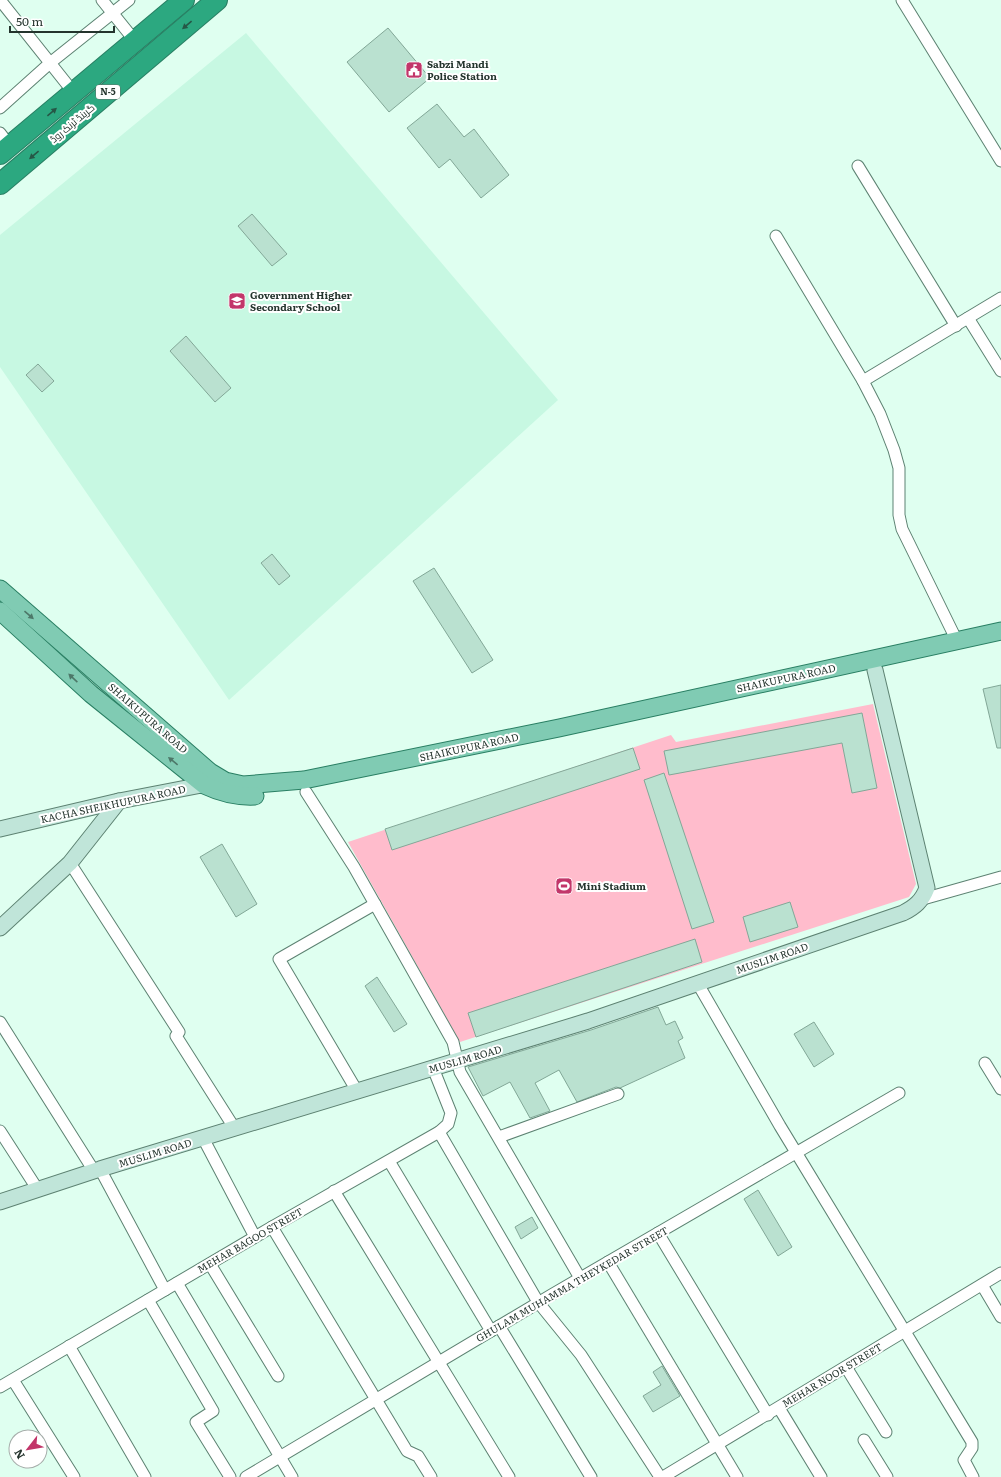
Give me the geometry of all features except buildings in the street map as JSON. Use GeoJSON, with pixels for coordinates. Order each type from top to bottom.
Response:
{"type":"FeatureCollection","features":[{"type":"Feature","properties":{"kind":"highway","name":"N-5"},"geometry":{"type":"LineString","coordinates":[[3,144],[74,93],[184,0]]}},
{"type":"Feature","properties":{"kind":"highway","name":"گرینڈ ٹرنک روڈ"},"geometry":{"type":"LineString","coordinates":[[0,184],[217,0]]}},
{"type":"Feature","properties":{"kind":"main road","name":"SHAIKUPURA ROAD"},"geometry":{"type":"LineString","coordinates":[[0,589],[210,772],[226,781],[243,785],[304,780],[559,728],[1001,631]]}},
{"type":"Feature","properties":{"kind":"main road","name":"SHAIKUPURA ROAD"},"geometry":{"type":"LineString","coordinates":[[0,611],[91,694],[204,785],[220,792],[242,797],[306,792],[562,739],[1001,642]]}},
{"type":"Feature","properties":{"kind":"street"},"geometry":{"type":"LineString","coordinates":[[0,0],[74,93]]}},
{"type":"Feature","properties":{"kind":"street"},"geometry":{"type":"LineString","coordinates":[[102,0],[135,41]]}},
{"type":"Feature","properties":{"kind":"street"},"geometry":{"type":"LineString","coordinates":[[0,108],[50,63],[129,0]]}},
{"type":"Feature","properties":{"kind":"street"},"geometry":{"type":"LineString","coordinates":[[902,0],[965,100],[1001,161]]}},
{"type":"Feature","properties":{"kind":"street"},"geometry":{"type":"LineString","coordinates":[[858,166],[956,326]]}},
{"type":"Feature","properties":{"kind":"street"},"geometry":{"type":"LineString","coordinates":[[776,236],[863,381],[880,414],[896,458],[900,474],[899,516],[902,528],[957,640]]}},
{"type":"Feature","properties":{"kind":"street"},"geometry":{"type":"LineString","coordinates":[[863,381],[1001,298]]}},
{"type":"Feature","properties":{"kind":"street"},"geometry":{"type":"LineString","coordinates":[[968,318],[1001,371]]}},
{"type":"Feature","properties":{"kind":"street"},"geometry":{"type":"LineString","coordinates":[[875,670],[927,888],[923,899]]}},
{"type":"Feature","properties":{"kind":"street","name":"KACHA SHEIKHUPURA ROAD"},"geometry":{"type":"LineString","coordinates":[[0,829],[119,801],[226,781]]}},
{"type":"Feature","properties":{"kind":"street"},"geometry":{"type":"LineString","coordinates":[[306,792],[354,867],[453,1042],[460,1072],[580,1278]]}},
{"type":"Feature","properties":{"kind":"street"},"geometry":{"type":"LineString","coordinates":[[0,928],[70,863],[119,801]]}},
{"type":"Feature","properties":{"kind":"street"},"geometry":{"type":"LineString","coordinates":[[70,863],[179,1032],[176,1036],[235,1129]]}},
{"type":"Feature","properties":{"kind":"street","name":"MUSLIM ROAD"},"geometry":{"type":"LineString","coordinates":[[0,1202],[97,1170],[588,1021],[903,913],[923,899],[1001,877]]}},
{"type":"Feature","properties":{"kind":"street"},"geometry":{"type":"LineString","coordinates":[[357,1091],[279,959],[375,904]]}},
{"type":"Feature","properties":{"kind":"street"},"geometry":{"type":"LineString","coordinates":[[698,984],[797,1154],[972,1442],[972,1448],[964,1460],[973,1477]]}},
{"type":"Feature","properties":{"kind":"street"},"geometry":{"type":"LineString","coordinates":[[0,1022],[97,1170],[165,1290]]}},
{"type":"Feature","properties":{"kind":"street"},"geometry":{"type":"LineString","coordinates":[[985,1063],[1001,1089]]}},
{"type":"Feature","properties":{"kind":"street","name":"MEHAR BAGOO STREET"},"geometry":{"type":"LineString","coordinates":[[0,1387],[272,1227],[439,1132],[448,1124],[451,1113],[433,1068]]}},
{"type":"Feature","properties":{"kind":"street","name":"GHULAM MUHAMMA THEYKEDAR STREET"},"geometry":{"type":"LineString","coordinates":[[246,1477],[538,1302],[797,1154],[899,1093]]}},
{"type":"Feature","properties":{"kind":"street"},"geometry":{"type":"LineString","coordinates":[[499,1137],[618,1094]]}},
{"type":"Feature","properties":{"kind":"street"},"geometry":{"type":"LineString","coordinates":[[0,1131],[38,1190]]}},
{"type":"Feature","properties":{"kind":"street"},"geometry":{"type":"LineString","coordinates":[[439,1132],[538,1302],[581,1355],[665,1476]]}},
{"type":"Feature","properties":{"kind":"street"},"geometry":{"type":"LineString","coordinates":[[203,1138],[255,1237]]}},
{"type":"Feature","properties":{"kind":"street"},"geometry":{"type":"LineString","coordinates":[[389,1160],[591,1477]]}},
{"type":"Feature","properties":{"kind":"street"},"geometry":{"type":"LineString","coordinates":[[334,1192],[509,1477]]}},
{"type":"Feature","properties":{"kind":"street"},"geometry":{"type":"LineString","coordinates":[[272,1227],[407,1451],[418,1456],[430,1477]]}},
{"type":"Feature","properties":{"kind":"street"},"geometry":{"type":"LineString","coordinates":[[658,1233],[768,1415]]}},
{"type":"Feature","properties":{"kind":"street"},"geometry":{"type":"LineString","coordinates":[[608,1262],[737,1477]]}},
{"type":"Feature","properties":{"kind":"street"},"geometry":{"type":"LineString","coordinates":[[210,1264],[278,1376]]}},
{"type":"Feature","properties":{"kind":"street","name":"MEHAR NOOR STREET"},"geometry":{"type":"LineString","coordinates":[[665,1476],[1001,1273]]}},
{"type":"Feature","properties":{"kind":"street"},"geometry":{"type":"LineString","coordinates":[[177,1283],[292,1477]]}},
{"type":"Feature","properties":{"kind":"street"},"geometry":{"type":"LineString","coordinates":[[982,1285],[1001,1317]]}},
{"type":"Feature","properties":{"kind":"street"},"geometry":{"type":"LineString","coordinates":[[148,1300],[213,1411],[196,1422],[230,1477]]}},
{"type":"Feature","properties":{"kind":"street"},"geometry":{"type":"LineString","coordinates":[[69,1346],[146,1477]]}},
{"type":"Feature","properties":{"kind":"street"},"geometry":{"type":"LineString","coordinates":[[846,1367],[886,1432]]}},
{"type":"Feature","properties":{"kind":"street"},"geometry":{"type":"LineString","coordinates":[[13,1380],[74,1477]]}},
{"type":"Feature","properties":{"kind":"street"},"geometry":{"type":"LineString","coordinates":[[779,1408],[821,1477]]}},
{"type":"Feature","properties":{"kind":"street"},"geometry":{"type":"LineString","coordinates":[[864,1440],[887,1477]]}},
{"type":"Feature","properties":{"kind":"shaded area","name":"Government Higher Secondary School"},"geometry":{"type":"Polygon","coordinates":[[[246,33],[558,400],[229,700],[0,367],[0,235],[246,33]]]}},
{"type":"Feature","properties":{"kind":"shaded area"},"geometry":{"type":"Polygon","coordinates":[[[873,704],[916,884],[909,897],[460,1042],[348,842],[671,735],[676,742],[873,704]]]}},
{"type":"Feature","properties":{"kind":"place","name":"Sabzi Mandi Police Station"},"geometry":{"type":"Point","coordinates":[414,70]}},
{"type":"Feature","properties":{"kind":"place","name":"Government Higher Secondary School"},"geometry":{"type":"Point","coordinates":[237,301]}},
{"type":"Feature","properties":{"kind":"place","name":"Mini Stadium"},"geometry":{"type":"Point","coordinates":[564,886]}}]}
